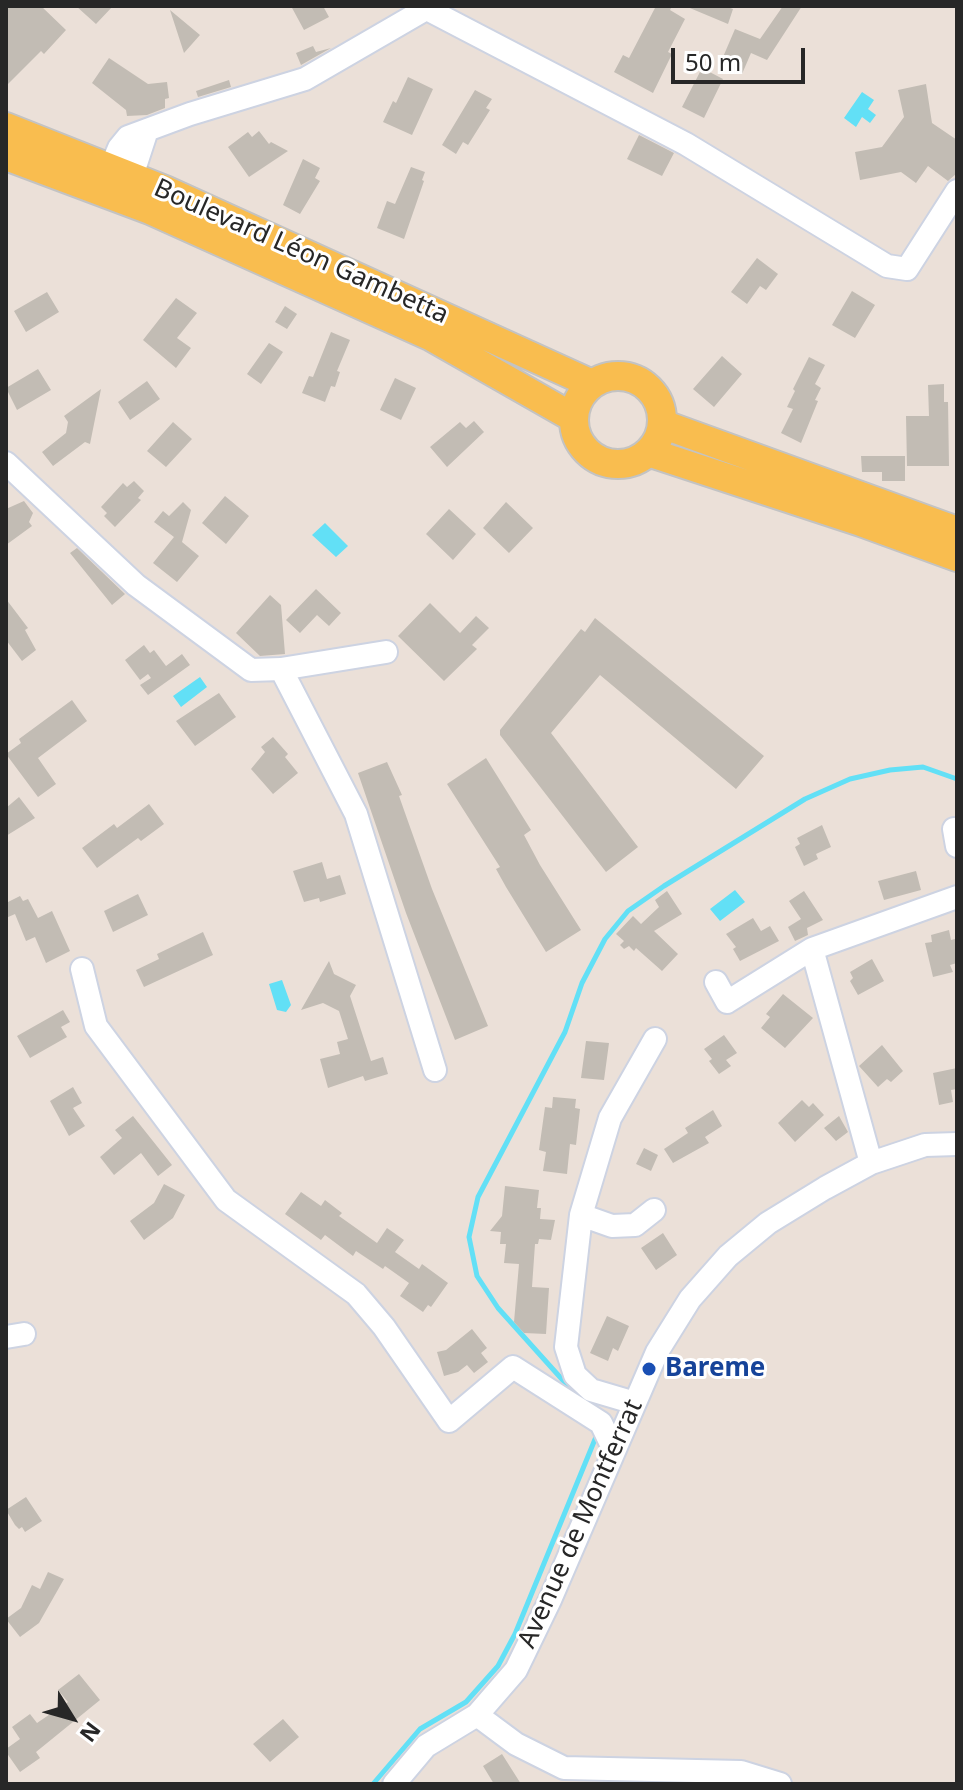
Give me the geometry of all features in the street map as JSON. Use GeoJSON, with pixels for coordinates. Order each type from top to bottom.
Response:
{"type":"FeatureCollection","features":[{"type":"Feature","properties":{"kind":"main road","name":"Boulevard Léon Gambetta"},"geometry":{"type":"LineString","coordinates":[[8,139],[121,181],[592,384]]}},
{"type":"Feature","properties":{"kind":"main road","name":"Boulevard Léon Gambetta"},"geometry":{"type":"LineString","coordinates":[[121,181],[432,337],[574,418]]}},
{"type":"Feature","properties":{"kind":"main road"},"geometry":{"type":"LineString","coordinates":[[605,378],[633,378],[646,385],[655,396],[661,409],[662,424],[655,444],[636,461],[606,463],[593,457],[582,446],[575,433],[574,418],[582,393],[592,384],[605,378]]}},
{"type":"Feature","properties":{"kind":"main road"},"geometry":{"type":"LineString","coordinates":[[662,424],[957,531]]}},
{"type":"Feature","properties":{"kind":"main road"},"geometry":{"type":"LineString","coordinates":[[648,452],[957,557]]}},
{"type":"Feature","properties":{"kind":"street"},"geometry":{"type":"LineString","coordinates":[[121,181],[147,130],[305,79],[429,8],[686,144],[887,266],[907,269],[957,191]]}},
{"type":"Feature","properties":{"kind":"street"},"geometry":{"type":"LineString","coordinates":[[6,463],[136,585],[251,670],[281,669],[386,652]]}},
{"type":"Feature","properties":{"kind":"street"},"geometry":{"type":"LineString","coordinates":[[281,669],[356,814],[435,1070]]}},
{"type":"Feature","properties":{"kind":"street"},"geometry":{"type":"LineString","coordinates":[[716,982],[727,1002],[812,949],[957,897]]}},
{"type":"Feature","properties":{"kind":"street"},"geometry":{"type":"LineString","coordinates":[[812,949],[871,1163]]}},
{"type":"Feature","properties":{"kind":"street"},"geometry":{"type":"LineString","coordinates":[[82,969],[96,1026],[226,1200],[356,1294],[384,1327],[449,1421],[513,1367],[601,1423],[614,1450]]}},
{"type":"Feature","properties":{"kind":"street"},"geometry":{"type":"LineString","coordinates":[[635,1403],[591,1390],[575,1375],[566,1347],[581,1215],[610,1118],[655,1039]]}},
{"type":"Feature","properties":{"kind":"street","name":"Avenue de Montferrat"},"geometry":{"type":"LineString","coordinates":[[394,1784],[426,1746],[477,1715],[516,1670],[550,1600],[657,1352],[690,1299],[728,1256],[768,1223],[871,1163],[925,1145],[957,1144]]}},
{"type":"Feature","properties":{"kind":"street"},"geometry":{"type":"LineString","coordinates":[[581,1215],[612,1226],[635,1225],[654,1210]]}},
{"type":"Feature","properties":{"kind":"street"},"geometry":{"type":"LineString","coordinates":[[477,1715],[516,1744],[564,1768],[698,1778],[741,1772],[780,1784]]}},
{"type":"Feature","properties":{"kind":"water"},"geometry":{"type":"Polygon","coordinates":[[[862,92],[874,100],[868,109],[876,115],[870,123],[862,117],[856,127],[844,118],[862,92]]]}},
{"type":"Feature","properties":{"kind":"water"},"geometry":{"type":"Polygon","coordinates":[[[325,523],[348,546],[336,557],[312,535],[325,523]]]}},
{"type":"Feature","properties":{"kind":"water"},"geometry":{"type":"Polygon","coordinates":[[[200,677],[207,687],[181,707],[173,696],[200,677]]]}},
{"type":"Feature","properties":{"kind":"water"},"geometry":{"type":"Polygon","coordinates":[[[735,890],[745,902],[720,921],[710,909],[735,890]]]}},
{"type":"Feature","properties":{"kind":"water"},"geometry":{"type":"Polygon","coordinates":[[[282,980],[291,1005],[286,1012],[277,1010],[269,984],[282,980]]]}},
{"type":"Feature","properties":{"kind":"building"},"geometry":{"type":"Polygon","coordinates":[[[6,6],[41,6],[66,30],[44,54],[41,51],[6,86],[6,6]]]}},
{"type":"Feature","properties":{"kind":"building"},"geometry":{"type":"Polygon","coordinates":[[[76,6],[113,6],[96,24],[76,6]]]}},
{"type":"Feature","properties":{"kind":"building"},"geometry":{"type":"Polygon","coordinates":[[[291,6],[323,6],[329,17],[304,30],[291,6]]]}},
{"type":"Feature","properties":{"kind":"building"},"geometry":{"type":"Polygon","coordinates":[[[656,6],[672,6],[670,10],[685,19],[668,52],[672,54],[653,93],[614,72],[623,55],[629,58],[656,6]]]}},
{"type":"Feature","properties":{"kind":"building"},"geometry":{"type":"Polygon","coordinates":[[[685,6],[725,6],[733,9],[728,24],[685,6]]]}},
{"type":"Feature","properties":{"kind":"building"},"geometry":{"type":"Polygon","coordinates":[[[783,6],[802,6],[767,60],[751,53],[742,74],[720,64],[735,29],[760,39],[783,6]]]}},
{"type":"Feature","properties":{"kind":"building"},"geometry":{"type":"Polygon","coordinates":[[[170,10],[200,35],[184,53],[170,10]]]}},
{"type":"Feature","properties":{"kind":"building"},"geometry":{"type":"Polygon","coordinates":[[[313,46],[316,52],[331,48],[301,65],[296,53],[313,46]]]}},
{"type":"Feature","properties":{"kind":"building"},"geometry":{"type":"Polygon","coordinates":[[[109,58],[148,84],[167,82],[169,98],[165,99],[165,108],[147,115],[127,116],[126,110],[92,83],[109,58]]]}},
{"type":"Feature","properties":{"kind":"building"},"geometry":{"type":"Polygon","coordinates":[[[702,68],[723,79],[704,118],[682,107],[702,68]]]}},
{"type":"Feature","properties":{"kind":"building"},"geometry":{"type":"Polygon","coordinates":[[[408,77],[433,89],[412,135],[383,122],[408,77]]]}},
{"type":"Feature","properties":{"kind":"building"},"geometry":{"type":"Polygon","coordinates":[[[229,80],[231,87],[198,97],[196,91],[229,80]]]}},
{"type":"Feature","properties":{"kind":"building"},"geometry":{"type":"Polygon","coordinates":[[[926,84],[932,123],[957,140],[957,173],[948,181],[928,166],[916,183],[901,172],[860,180],[855,152],[882,147],[904,117],[898,90],[926,84]]]}},
{"type":"Feature","properties":{"kind":"building"},"geometry":{"type":"Polygon","coordinates":[[[475,90],[492,99],[486,108],[490,110],[468,145],[463,142],[456,154],[442,145],[475,90]]]}},
{"type":"Feature","properties":{"kind":"building"},"geometry":{"type":"Polygon","coordinates":[[[259,131],[269,144],[271,142],[288,151],[249,177],[228,147],[248,132],[252,137],[259,131]]]}},
{"type":"Feature","properties":{"kind":"building"},"geometry":{"type":"Polygon","coordinates":[[[639,135],[674,153],[662,176],[627,159],[639,135]]]}},
{"type":"Feature","properties":{"kind":"building"},"geometry":{"type":"Polygon","coordinates":[[[303,159],[320,168],[315,178],[320,181],[300,214],[283,205],[303,159]]]}},
{"type":"Feature","properties":{"kind":"building"},"geometry":{"type":"Polygon","coordinates":[[[411,167],[425,172],[404,239],[377,228],[387,201],[395,204],[411,167]]]}},
{"type":"Feature","properties":{"kind":"building"},"geometry":{"type":"Polygon","coordinates":[[[757,258],[778,274],[766,290],[760,286],[747,304],[731,292],[757,258]]]}},
{"type":"Feature","properties":{"kind":"building"},"geometry":{"type":"Polygon","coordinates":[[[852,291],[875,305],[855,338],[832,325],[852,291]]]}},
{"type":"Feature","properties":{"kind":"building"},"geometry":{"type":"Polygon","coordinates":[[[47,292],[59,312],[26,332],[14,311],[47,292]]]}},
{"type":"Feature","properties":{"kind":"building"},"geometry":{"type":"Polygon","coordinates":[[[176,298],[197,313],[177,338],[191,348],[176,368],[143,340],[176,298]]]}},
{"type":"Feature","properties":{"kind":"building"},"geometry":{"type":"Polygon","coordinates":[[[285,306],[297,314],[287,329],[275,322],[285,306]]]}},
{"type":"Feature","properties":{"kind":"building"},"geometry":{"type":"Polygon","coordinates":[[[331,332],[350,340],[337,371],[340,372],[335,387],[331,386],[325,402],[302,393],[309,376],[313,377],[331,332]]]}},
{"type":"Feature","properties":{"kind":"building"},"geometry":{"type":"Polygon","coordinates":[[[269,343],[283,352],[261,384],[247,374],[269,343]]]}},
{"type":"Feature","properties":{"kind":"building"},"geometry":{"type":"Polygon","coordinates":[[[722,356],[742,374],[714,407],[693,389],[722,356]]]}},
{"type":"Feature","properties":{"kind":"building"},"geometry":{"type":"Polygon","coordinates":[[[809,357],[825,365],[815,384],[821,388],[815,400],[818,401],[801,443],[781,433],[793,409],[787,407],[795,391],[793,389],[809,357]]]}},
{"type":"Feature","properties":{"kind":"building"},"geometry":{"type":"Polygon","coordinates":[[[38,369],[51,390],[17,410],[6,388],[38,369]]]}},
{"type":"Feature","properties":{"kind":"building"},"geometry":{"type":"Polygon","coordinates":[[[395,378],[416,388],[401,420],[380,410],[395,378]]]}},
{"type":"Feature","properties":{"kind":"building"},"geometry":{"type":"Polygon","coordinates":[[[147,381],[160,399],[130,420],[118,402],[147,381]]]}},
{"type":"Feature","properties":{"kind":"building"},"geometry":{"type":"Polygon","coordinates":[[[944,384],[944,402],[948,402],[949,466],[907,466],[906,416],[929,416],[928,385],[944,384]]]}},
{"type":"Feature","properties":{"kind":"building"},"geometry":{"type":"Polygon","coordinates":[[[101,389],[90,444],[85,442],[53,466],[42,452],[66,433],[68,422],[64,416],[101,389]]]}},
{"type":"Feature","properties":{"kind":"building"},"geometry":{"type":"Polygon","coordinates":[[[474,421],[484,432],[447,467],[430,447],[460,422],[466,428],[474,421]]]}},
{"type":"Feature","properties":{"kind":"building"},"geometry":{"type":"Polygon","coordinates":[[[173,422],[192,439],[166,467],[147,451],[173,422]]]}},
{"type":"Feature","properties":{"kind":"building"},"geometry":{"type":"Polygon","coordinates":[[[861,456],[905,456],[905,481],[882,481],[882,472],[862,472],[861,456]]]}},
{"type":"Feature","properties":{"kind":"building"},"geometry":{"type":"Polygon","coordinates":[[[134,481],[144,491],[138,498],[141,500],[115,527],[104,516],[107,513],[101,507],[123,483],[127,487],[134,481]]]}},
{"type":"Feature","properties":{"kind":"building"},"geometry":{"type":"Polygon","coordinates":[[[225,496],[249,516],[226,544],[202,523],[225,496]]]}},
{"type":"Feature","properties":{"kind":"building"},"geometry":{"type":"Polygon","coordinates":[[[24,501],[33,513],[29,522],[32,526],[6,545],[6,509],[24,501]]]}},
{"type":"Feature","properties":{"kind":"building"},"geometry":{"type":"Polygon","coordinates":[[[183,502],[191,510],[182,542],[199,556],[177,582],[153,563],[174,537],[154,522],[163,511],[169,516],[183,502]]]}},
{"type":"Feature","properties":{"kind":"building"},"geometry":{"type":"Polygon","coordinates":[[[506,502],[533,528],[509,553],[483,528],[506,502]]]}},
{"type":"Feature","properties":{"kind":"building"},"geometry":{"type":"Polygon","coordinates":[[[449,509],[476,534],[453,560],[426,534],[449,509]]]}},
{"type":"Feature","properties":{"kind":"building"},"geometry":{"type":"Polygon","coordinates":[[[77,548],[125,594],[112,605],[70,553],[77,548]]]}},
{"type":"Feature","properties":{"kind":"building"},"geometry":{"type":"Polygon","coordinates":[[[316,589],[341,613],[329,626],[317,615],[300,633],[286,620],[316,589]]]}},
{"type":"Feature","properties":{"kind":"building"},"geometry":{"type":"Polygon","coordinates":[[[270,595],[281,605],[285,654],[260,656],[236,633],[270,595]]]}},
{"type":"Feature","properties":{"kind":"building"},"geometry":{"type":"Polygon","coordinates":[[[6,599],[28,628],[25,630],[36,650],[22,661],[6,640],[6,599]]]}},
{"type":"Feature","properties":{"kind":"building"},"geometry":{"type":"Polygon","coordinates":[[[430,603],[460,633],[476,616],[489,628],[472,645],[477,649],[444,681],[398,636],[430,603]]]}},
{"type":"Feature","properties":{"kind":"building"},"geometry":{"type":"Polygon","coordinates":[[[595,618],[764,756],[736,789],[600,675],[551,733],[638,847],[606,872],[500,735],[500,730],[581,629],[585,632],[595,618]]]}},
{"type":"Feature","properties":{"kind":"building"},"geometry":{"type":"Polygon","coordinates":[[[144,645],[150,653],[154,650],[166,666],[182,654],[190,665],[148,695],[140,685],[151,678],[148,674],[140,680],[125,660],[144,645]]]}},
{"type":"Feature","properties":{"kind":"building"},"geometry":{"type":"Polygon","coordinates":[[[219,693],[236,717],[195,746],[176,721],[219,693]]]}},
{"type":"Feature","properties":{"kind":"building"},"geometry":{"type":"Polygon","coordinates":[[[72,700],[87,721],[38,758],[56,784],[38,797],[6,754],[21,743],[19,739],[72,700]]]}},
{"type":"Feature","properties":{"kind":"building"},"geometry":{"type":"Polygon","coordinates":[[[273,737],[288,754],[285,757],[298,773],[273,794],[251,769],[265,752],[261,747],[273,737]]]}},
{"type":"Feature","properties":{"kind":"building"},"geometry":{"type":"Polygon","coordinates":[[[486,758],[531,830],[524,835],[581,930],[546,952],[496,869],[500,867],[447,784],[486,758]]]}},
{"type":"Feature","properties":{"kind":"building"},"geometry":{"type":"Polygon","coordinates":[[[387,762],[402,795],[399,796],[432,889],[488,1026],[455,1040],[406,913],[358,773],[387,762]]]}},
{"type":"Feature","properties":{"kind":"building"},"geometry":{"type":"Polygon","coordinates":[[[19,797],[35,818],[6,836],[6,808],[19,797]]]}},
{"type":"Feature","properties":{"kind":"building"},"geometry":{"type":"Polygon","coordinates":[[[149,804],[164,824],[141,841],[138,838],[97,868],[82,848],[114,824],[117,828],[149,804]]]}},
{"type":"Feature","properties":{"kind":"building"},"geometry":{"type":"Polygon","coordinates":[[[822,825],[831,847],[816,854],[818,859],[804,866],[795,847],[800,844],[797,838],[822,825]]]}},
{"type":"Feature","properties":{"kind":"building"},"geometry":{"type":"Polygon","coordinates":[[[322,862],[327,879],[340,875],[346,894],[320,902],[319,898],[304,902],[293,871],[322,862]]]}},
{"type":"Feature","properties":{"kind":"building"},"geometry":{"type":"Polygon","coordinates":[[[916,871],[921,890],[884,900],[878,881],[916,871]]]}},
{"type":"Feature","properties":{"kind":"building"},"geometry":{"type":"Polygon","coordinates":[[[667,891],[682,914],[654,931],[678,954],[662,971],[636,948],[634,951],[629,946],[624,949],[620,945],[624,941],[616,934],[633,916],[641,924],[659,907],[655,900],[667,891]]]}},
{"type":"Feature","properties":{"kind":"building"},"geometry":{"type":"Polygon","coordinates":[[[804,891],[823,920],[807,928],[808,935],[795,941],[788,927],[801,919],[789,901],[804,891]]]}},
{"type":"Feature","properties":{"kind":"building"},"geometry":{"type":"Polygon","coordinates":[[[138,894],[148,915],[113,932],[104,911],[138,894]]]}},
{"type":"Feature","properties":{"kind":"building"},"geometry":{"type":"Polygon","coordinates":[[[20,896],[23,901],[28,899],[38,918],[52,911],[70,951],[46,963],[35,937],[26,941],[15,914],[6,918],[6,903],[20,896]]]}},
{"type":"Feature","properties":{"kind":"building"},"geometry":{"type":"Polygon","coordinates":[[[753,918],[761,931],[770,926],[779,941],[740,961],[733,949],[736,947],[726,934],[753,918]]]}},
{"type":"Feature","properties":{"kind":"building"},"geometry":{"type":"Polygon","coordinates":[[[949,930],[951,940],[955,939],[957,963],[950,965],[953,972],[933,977],[925,943],[932,942],[931,935],[949,930]]]}},
{"type":"Feature","properties":{"kind":"building"},"geometry":{"type":"Polygon","coordinates":[[[203,932],[213,955],[144,987],[136,970],[159,959],[157,954],[203,932]]]}},
{"type":"Feature","properties":{"kind":"building"},"geometry":{"type":"Polygon","coordinates":[[[872,959],[884,981],[858,995],[850,981],[853,978],[850,972],[872,959]]]}},
{"type":"Feature","properties":{"kind":"building"},"geometry":{"type":"Polygon","coordinates":[[[329,961],[334,974],[356,985],[350,996],[371,1061],[383,1057],[388,1074],[365,1081],[363,1076],[328,1088],[320,1059],[340,1054],[337,1042],[348,1039],[339,1011],[323,1003],[301,1010],[329,961]]]}},
{"type":"Feature","properties":{"kind":"building"},"geometry":{"type":"Polygon","coordinates":[[[783,994],[813,1018],[785,1048],[761,1028],[770,1017],[766,1014],[783,994]]]}},
{"type":"Feature","properties":{"kind":"building"},"geometry":{"type":"Polygon","coordinates":[[[63,1010],[70,1022],[61,1027],[67,1037],[30,1058],[17,1036],[63,1010]]]}},
{"type":"Feature","properties":{"kind":"building"},"geometry":{"type":"Polygon","coordinates":[[[724,1035],[737,1053],[726,1060],[731,1066],[719,1074],[704,1049],[724,1035]]]}},
{"type":"Feature","properties":{"kind":"building"},"geometry":{"type":"Polygon","coordinates":[[[586,1041],[609,1043],[604,1080],[581,1078],[586,1041]]]}},
{"type":"Feature","properties":{"kind":"building"},"geometry":{"type":"Polygon","coordinates":[[[882,1045],[903,1071],[891,1082],[887,1079],[878,1087],[859,1066],[882,1045]]]}},
{"type":"Feature","properties":{"kind":"building"},"geometry":{"type":"Polygon","coordinates":[[[957,1068],[957,1089],[951,1090],[953,1102],[939,1105],[933,1073],[957,1068]]]}},
{"type":"Feature","properties":{"kind":"building"},"geometry":{"type":"Polygon","coordinates":[[[73,1087],[82,1103],[73,1108],[85,1126],[69,1136],[50,1101],[73,1087]]]}},
{"type":"Feature","properties":{"kind":"building"},"geometry":{"type":"Polygon","coordinates":[[[553,1097],[576,1099],[575,1108],[580,1109],[576,1145],[570,1144],[567,1174],[543,1171],[546,1152],[539,1150],[545,1107],[552,1108],[553,1097]]]}},
{"type":"Feature","properties":{"kind":"building"},"geometry":{"type":"Polygon","coordinates":[[[802,1100],[809,1107],[813,1103],[824,1115],[795,1142],[778,1123],[802,1100]]]}},
{"type":"Feature","properties":{"kind":"building"},"geometry":{"type":"Polygon","coordinates":[[[713,1110],[722,1126],[705,1137],[709,1143],[673,1163],[664,1149],[688,1133],[685,1128],[713,1110]]]}},
{"type":"Feature","properties":{"kind":"building"},"geometry":{"type":"Polygon","coordinates":[[[133,1116],[172,1165],[158,1176],[141,1153],[114,1175],[100,1157],[122,1138],[115,1130],[133,1116]]]}},
{"type":"Feature","properties":{"kind":"building"},"geometry":{"type":"Polygon","coordinates":[[[839,1116],[848,1132],[836,1141],[824,1128],[839,1116]]]}},
{"type":"Feature","properties":{"kind":"building"},"geometry":{"type":"Polygon","coordinates":[[[644,1148],[658,1155],[651,1171],[636,1164],[644,1148]]]}},
{"type":"Feature","properties":{"kind":"building"},"geometry":{"type":"Polygon","coordinates":[[[164,1184],[185,1195],[173,1218],[144,1240],[130,1221],[154,1203],[164,1184]]]}},
{"type":"Feature","properties":{"kind":"building"},"geometry":{"type":"Polygon","coordinates":[[[505,1186],[539,1190],[537,1208],[541,1208],[540,1219],[555,1220],[551,1240],[539,1239],[535,1244],[532,1287],[549,1288],[546,1334],[524,1333],[514,1322],[519,1264],[504,1263],[506,1244],[500,1244],[501,1232],[490,1231],[502,1216],[505,1186]]]}},
{"type":"Feature","properties":{"kind":"building"},"geometry":{"type":"Polygon","coordinates":[[[301,1192],[321,1206],[325,1200],[342,1213],[339,1216],[377,1243],[387,1228],[404,1240],[395,1252],[419,1269],[422,1264],[448,1283],[431,1307],[428,1305],[423,1312],[400,1296],[409,1283],[385,1266],[383,1269],[356,1251],[353,1256],[325,1235],[321,1240],[285,1214],[301,1192]]]}},
{"type":"Feature","properties":{"kind":"building"},"geometry":{"type":"Polygon","coordinates":[[[663,1233],[677,1255],[656,1270],[641,1248],[663,1233]]]}},
{"type":"Feature","properties":{"kind":"building"},"geometry":{"type":"Polygon","coordinates":[[[607,1316],[629,1326],[618,1351],[613,1348],[608,1361],[590,1353],[607,1316]]]}},
{"type":"Feature","properties":{"kind":"building"},"geometry":{"type":"Polygon","coordinates":[[[472,1329],[487,1348],[481,1353],[488,1362],[474,1373],[467,1365],[458,1372],[444,1376],[437,1352],[446,1350],[472,1329]]]}},
{"type":"Feature","properties":{"kind":"building"},"geometry":{"type":"Polygon","coordinates":[[[26,1497],[42,1521],[25,1532],[15,1525],[6,1510],[26,1497]]]}},
{"type":"Feature","properties":{"kind":"building"},"geometry":{"type":"Polygon","coordinates":[[[48,1572],[64,1579],[39,1623],[20,1637],[6,1619],[21,1608],[32,1585],[40,1589],[48,1572]]]}},
{"type":"Feature","properties":{"kind":"building"},"geometry":{"type":"Polygon","coordinates":[[[79,1674],[100,1700],[36,1752],[40,1758],[20,1772],[6,1752],[20,1739],[12,1727],[30,1714],[37,1723],[68,1702],[58,1690],[79,1674]]]}},
{"type":"Feature","properties":{"kind":"building"},"geometry":{"type":"Polygon","coordinates":[[[283,1719],[299,1737],[270,1762],[253,1744],[283,1719]]]}},
{"type":"Feature","properties":{"kind":"building"},"geometry":{"type":"Polygon","coordinates":[[[502,1754],[521,1784],[494,1784],[483,1766],[502,1754]]]}},
{"type":"Feature","properties":{"kind":"waterway"},"geometry":{"type":"LineString","coordinates":[[577,1396],[498,1308],[477,1276],[469,1237],[478,1197],[565,1032],[582,983],[605,939],[628,911],[805,799],[850,779],[890,770],[923,767],[957,779]]}},
{"type":"Feature","properties":{"kind":"waterway"},"geometry":{"type":"LineString","coordinates":[[373,1784],[420,1729],[466,1702],[498,1666],[515,1634],[598,1432]]}},
{"type":"Feature","properties":{"kind":"place","name":"Bareme"},"geometry":{"type":"Point","coordinates":[649,1369]}}]}
